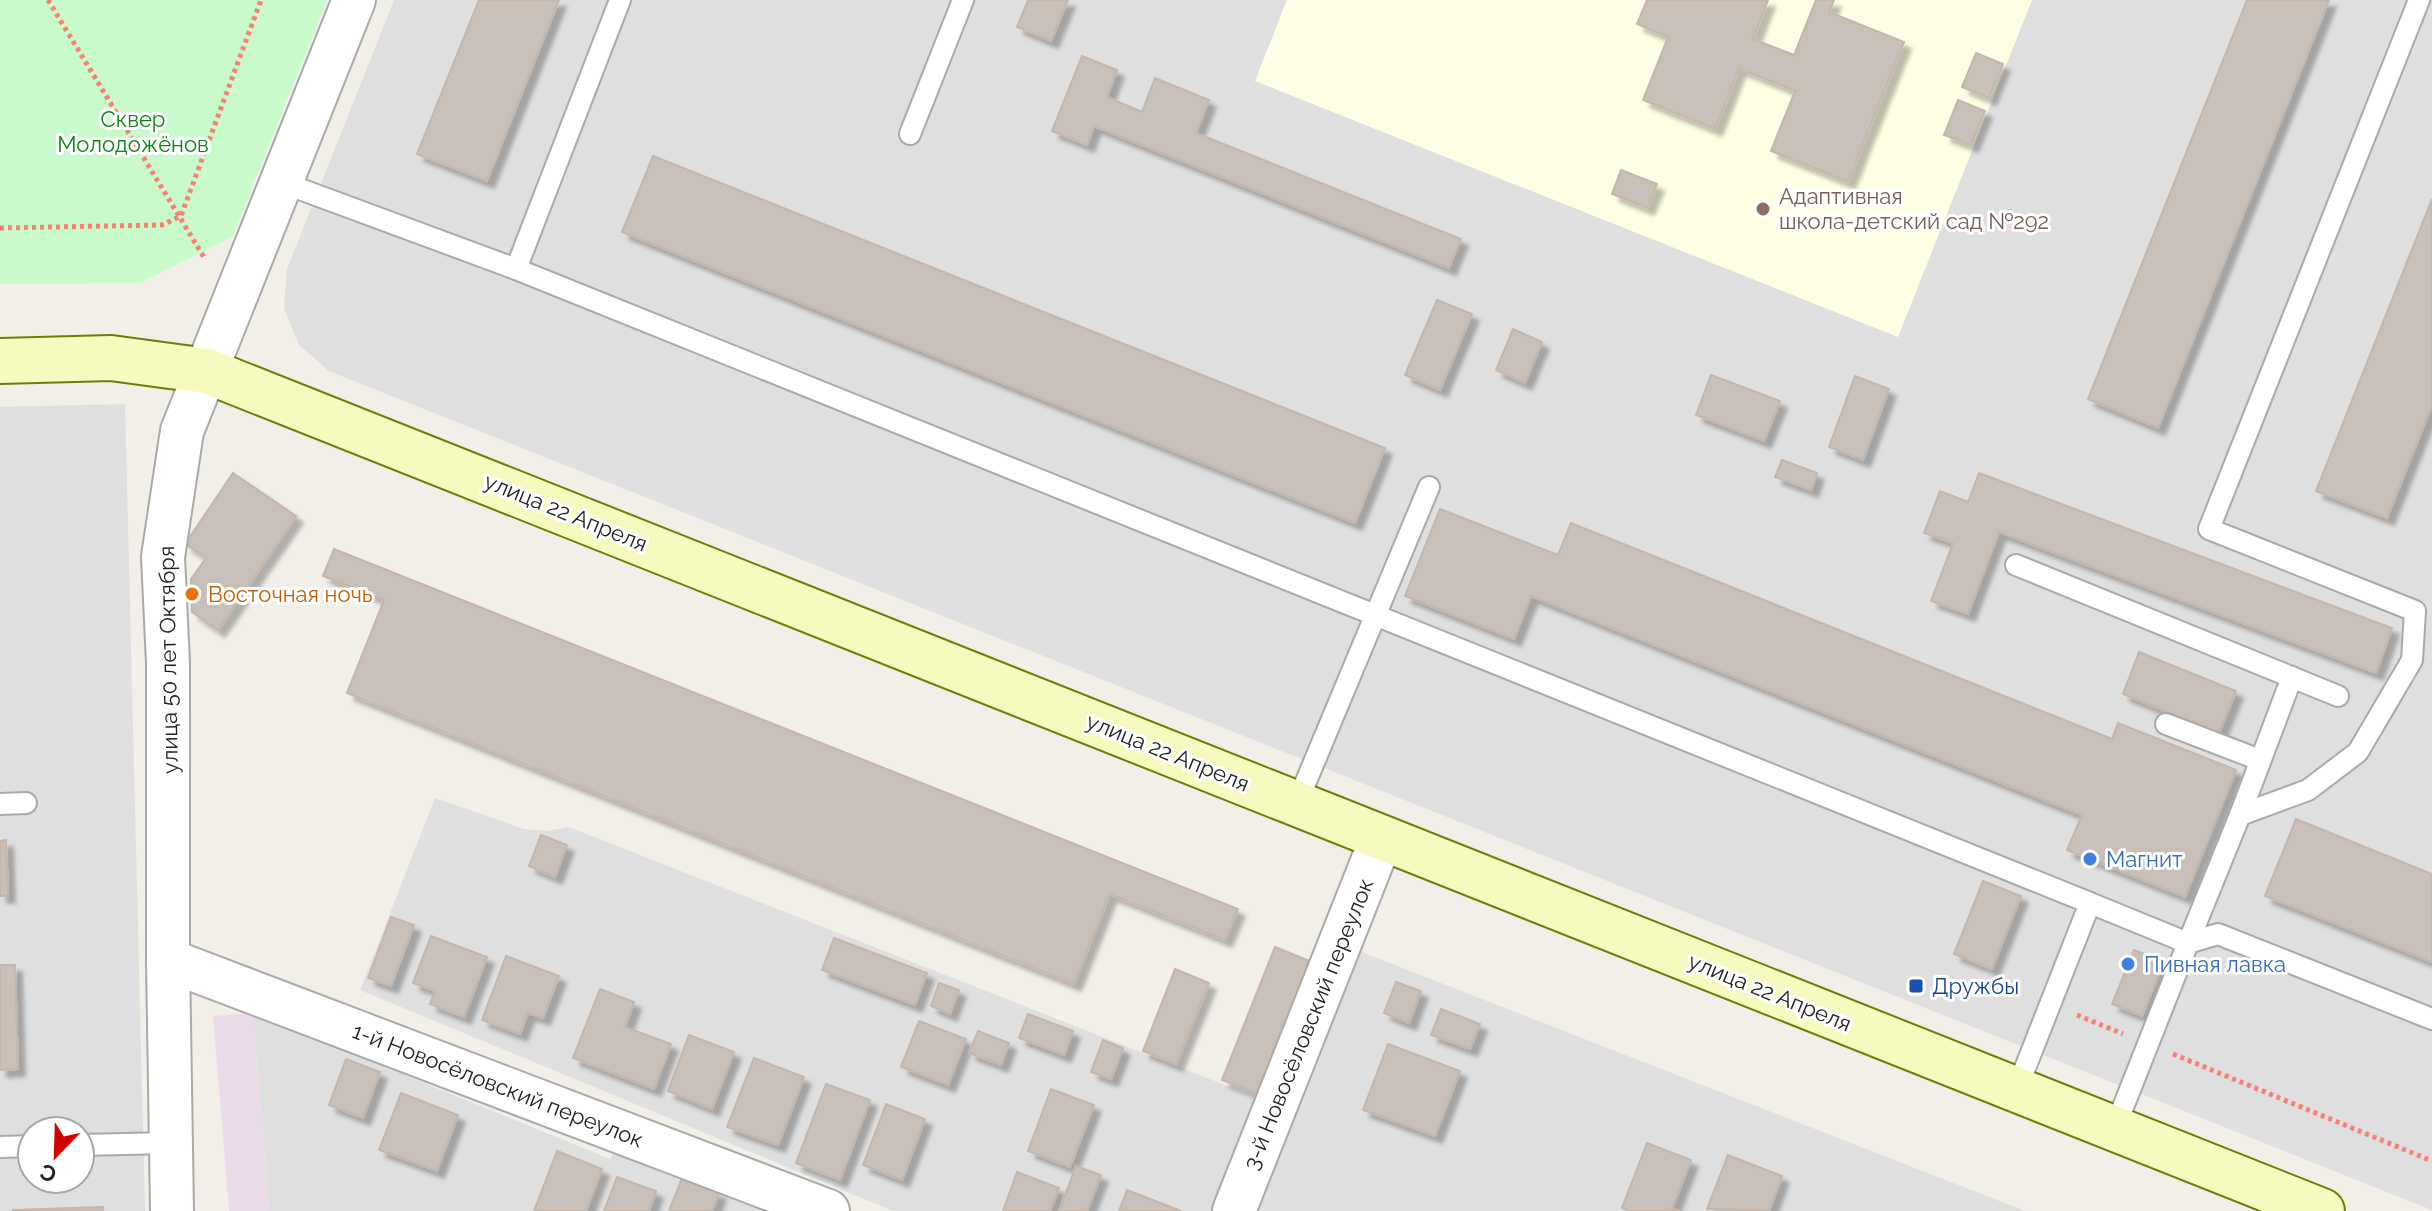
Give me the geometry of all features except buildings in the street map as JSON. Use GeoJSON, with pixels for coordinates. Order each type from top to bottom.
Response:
{"type":"FeatureCollection","features":[{"type":"Feature","properties":{"kind":"main road","name":"улица 22 Апреля"},"geometry":{"type":"LineString","coordinates":[[0,361],[111,358],[207,371],[2322,1211]]}},
{"type":"Feature","properties":{"kind":"street","name":"улица 50 лет Октября"},"geometry":{"type":"LineString","coordinates":[[172,1211],[168,678],[163,557],[182,431],[354,0]]}},
{"type":"Feature","properties":{"kind":"street","name":"3-й Новосёловский переулок"},"geometry":{"type":"LineString","coordinates":[[1234,1211],[1382,837]]}},
{"type":"Feature","properties":{"kind":"street","name":"1-й Новосёловский переулок"},"geometry":{"type":"LineString","coordinates":[[168,960],[819,1209]]}},
{"type":"Feature","properties":{"kind":"lane"},"geometry":{"type":"LineString","coordinates":[[516,269],[620,0]]}},
{"type":"Feature","properties":{"kind":"lane"},"geometry":{"type":"LineString","coordinates":[[910,134],[963,0]]}},
{"type":"Feature","properties":{"kind":"lane"},"geometry":{"type":"LineString","coordinates":[[2240,815],[2308,790],[2358,752],[2412,660],[2415,611],[2209,529],[2419,0]]}},
{"type":"Feature","properties":{"kind":"lane"},"geometry":{"type":"LineString","coordinates":[[281,182],[516,269],[2188,943],[2218,934],[2432,1019]]}},
{"type":"Feature","properties":{"kind":"lane"},"geometry":{"type":"LineString","coordinates":[[1297,803],[1429,487]]}},
{"type":"Feature","properties":{"kind":"lane"},"geometry":{"type":"LineString","coordinates":[[2016,565],[2338,696]]}},
{"type":"Feature","properties":{"kind":"lane"},"geometry":{"type":"LineString","coordinates":[[2114,1130],[2292,677]]}},
{"type":"Feature","properties":{"kind":"lane"},"geometry":{"type":"LineString","coordinates":[[2166,724],[2260,760]]}},
{"type":"Feature","properties":{"kind":"lane"},"geometry":{"type":"LineString","coordinates":[[0,804],[26,803]]}},
{"type":"Feature","properties":{"kind":"lane"},"geometry":{"type":"LineString","coordinates":[[2016,1091],[2090,903]]}},
{"type":"Feature","properties":{"kind":"lane"},"geometry":{"type":"LineString","coordinates":[[96,1145],[170,1143]]}},
{"type":"Feature","properties":{"kind":"path"},"geometry":{"type":"LineString","coordinates":[[48,0],[181,216]]}},
{"type":"Feature","properties":{"kind":"path"},"geometry":{"type":"LineString","coordinates":[[0,228],[162,225],[181,216],[261,0]]}},
{"type":"Feature","properties":{"kind":"path"},"geometry":{"type":"LineString","coordinates":[[2050,1004],[2432,1161]]}},
{"type":"Feature","properties":{"kind":"shaded area"},"geometry":{"type":"Polygon","coordinates":[[[394,0],[2432,0],[2432,1210],[329,371],[299,345],[284,308],[287,269],[394,0]]]}},
{"type":"Feature","properties":{"kind":"shaded area","name":"Адаптивная школа-детский сад №292"},"geometry":{"type":"Polygon","coordinates":[[[1287,0],[2032,0],[1898,337],[1255,81],[1287,0]]]}},
{"type":"Feature","properties":{"kind":"shaded area"},"geometry":{"type":"Polygon","coordinates":[[[125,404],[145,1211],[0,1211],[0,407],[125,404]]]}},
{"type":"Feature","properties":{"kind":"shaded area"},"geometry":{"type":"Polygon","coordinates":[[[435,798],[524,829],[546,831],[569,827],[1258,1098],[1212,1211],[893,1211],[360,990],[435,798]]]}},
{"type":"Feature","properties":{"kind":"shaded area"},"geometry":{"type":"Polygon","coordinates":[[[1354,949],[2025,1211],[1252,1211],[1354,949]]]}},
{"type":"Feature","properties":{"kind":"shaded area"},"geometry":{"type":"Polygon","coordinates":[[[253,1013],[610,1159],[616,1148],[776,1211],[269,1211],[253,1013]]]}},
{"type":"Feature","properties":{"kind":"shaded area"},"geometry":{"type":"Polygon","coordinates":[[[253,1013],[269,1211],[229,1211],[213,1016],[253,1013]]]}},
{"type":"Feature","properties":{"kind":"green space","name":"Сквер Молодожёнов"},"geometry":{"type":"Polygon","coordinates":[[[0,0],[327,0],[232,237],[140,283],[0,284],[0,0]]]}},
{"type":"Feature","properties":{"kind":"place","name":"Адаптивная школа-детский сад №292"},"geometry":{"type":"Point","coordinates":[1763,209]}},
{"type":"Feature","properties":{"kind":"place","name":"Восточная ночь"},"geometry":{"type":"Point","coordinates":[192,594]}},
{"type":"Feature","properties":{"kind":"place","name":"Магнит"},"geometry":{"type":"Point","coordinates":[2090,859]}},
{"type":"Feature","properties":{"kind":"place","name":"Пивная лавка"},"geometry":{"type":"Point","coordinates":[2128,964]}},
{"type":"Feature","properties":{"kind":"place","name":"Дружбы"},"geometry":{"type":"Point","coordinates":[1916,986]}}]}
